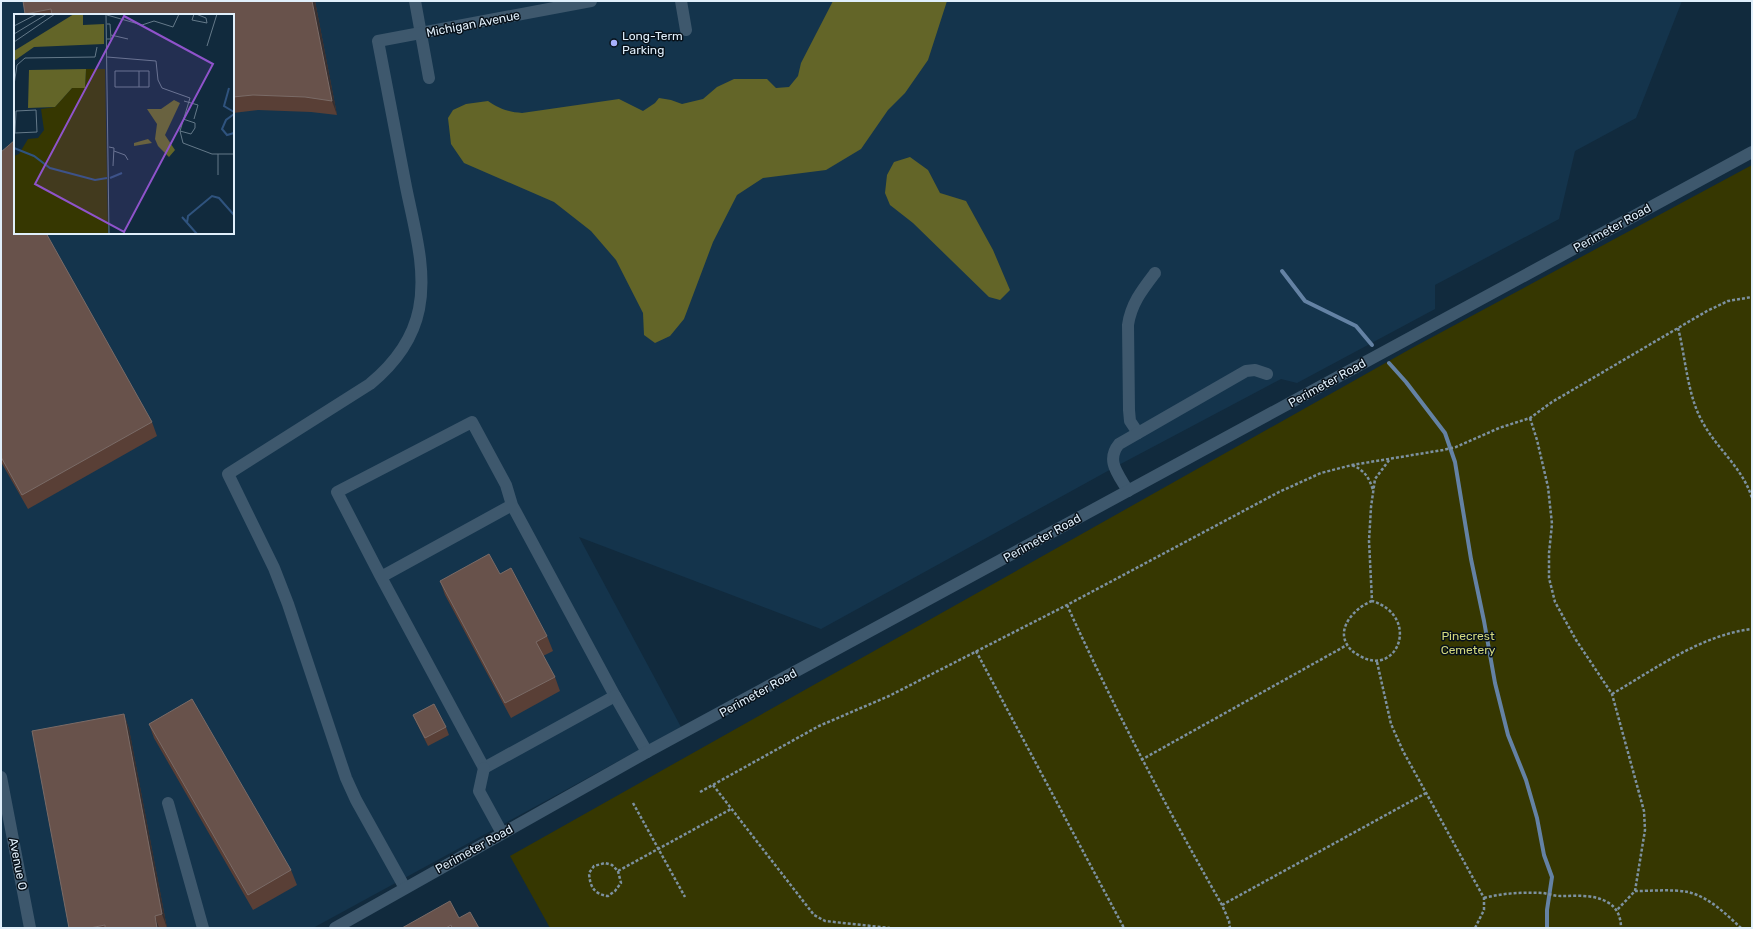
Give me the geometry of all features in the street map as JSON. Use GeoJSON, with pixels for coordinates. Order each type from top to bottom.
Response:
{"type":"FeatureCollection","features":[{"type":"Feature","properties":{"kind":"street"},"geometry":{"type":"LineString","coordinates":[[415,1],[429,78]]}},
{"type":"Feature","properties":{"kind":"street"},"geometry":{"type":"LineString","coordinates":[[681,1],[686,30]]}},
{"type":"Feature","properties":{"kind":"street","name":"Michigan Avenue"},"geometry":{"type":"LineString","coordinates":[[405,888],[356,800],[346,778],[288,604],[274,568],[228,474],[370,384],[387,370],[401,351],[419,310],[422,277],[416,234],[378,41],[583,2]]}},
{"type":"Feature","properties":{"kind":"street","name":"Perimeter Road"},"geometry":{"type":"LineString","coordinates":[[335,928],[648,752],[1752,152]]}},
{"type":"Feature","properties":{"kind":"street"},"geometry":{"type":"LineString","coordinates":[[1138,433],[1130,421],[1128,325],[1130,312],[1137,296],[1155,273]]}},
{"type":"Feature","properties":{"kind":"street"},"geometry":{"type":"LineString","coordinates":[[1128,492],[1112,460],[1113,451],[1118,444],[1246,370],[1255,370],[1267,374]]}},
{"type":"Feature","properties":{"kind":"street"},"geometry":{"type":"LineString","coordinates":[[502,833],[479,791],[484,768],[337,492],[472,422],[506,485],[512,505],[648,752]]}},
{"type":"Feature","properties":{"kind":"street"},"geometry":{"type":"LineString","coordinates":[[381,577],[512,505]]}},
{"type":"Feature","properties":{"kind":"street"},"geometry":{"type":"LineString","coordinates":[[484,768],[616,696]]}},
{"type":"Feature","properties":{"kind":"street","name":"Avenue O"},"geometry":{"type":"LineString","coordinates":[[1,777],[30,928]]}},
{"type":"Feature","properties":{"kind":"street"},"geometry":{"type":"LineString","coordinates":[[168,803],[203,928]]}},
{"type":"Feature","properties":{"kind":"path"},"geometry":{"type":"LineString","coordinates":[[700,792],[819,726],[889,696],[976,652],[1279,492],[1321,474],[1352,465],[1456,447],[1499,428],[1530,418],[1552,402],[1678,328],[1728,301],[1752,298]]}},
{"type":"Feature","properties":{"kind":"path"},"geometry":{"type":"LineString","coordinates":[[1678,328],[1692,395],[1703,423],[1734,462],[1749,488],[1752,498]]}},
{"type":"Feature","properties":{"kind":"path"},"geometry":{"type":"LineString","coordinates":[[1530,418],[1537,440],[1548,487],[1552,524],[1549,553],[1549,578],[1555,602],[1576,640],[1612,694],[1644,811],[1646,830],[1635,891],[1617,910]]}},
{"type":"Feature","properties":{"kind":"path"},"geometry":{"type":"LineString","coordinates":[[1372,601],[1369,541],[1373,490],[1376,479],[1391,458]]}},
{"type":"Feature","properties":{"kind":"path"},"geometry":{"type":"LineString","coordinates":[[1352,465],[1361,469],[1370,480],[1373,490]]}},
{"type":"Feature","properties":{"kind":"path"},"geometry":{"type":"LineString","coordinates":[[1372,601],[1381,604],[1390,610],[1398,619],[1400,632],[1399,642],[1394,652],[1385,659],[1377,662],[1366,660],[1354,653],[1347,645],[1345,634],[1348,620],[1354,611],[1362,604],[1372,601]]}},
{"type":"Feature","properties":{"kind":"path"},"geometry":{"type":"LineString","coordinates":[[1067,605],[1095,668],[1142,760],[1222,905],[1229,921],[1230,928]]}},
{"type":"Feature","properties":{"kind":"path"},"geometry":{"type":"LineString","coordinates":[[1612,694],[1683,653],[1722,636],[1752,629]]}},
{"type":"Feature","properties":{"kind":"path"},"geometry":{"type":"LineString","coordinates":[[1142,760],[1347,645]]}},
{"type":"Feature","properties":{"kind":"path"},"geometry":{"type":"LineString","coordinates":[[976,652],[1124,928]]}},
{"type":"Feature","properties":{"kind":"path"},"geometry":{"type":"LineString","coordinates":[[1377,662],[1391,724],[1403,751],[1484,898],[1484,910],[1475,928]]}},
{"type":"Feature","properties":{"kind":"path"},"geometry":{"type":"LineString","coordinates":[[713,785],[814,915],[826,921],[890,928]]}},
{"type":"Feature","properties":{"kind":"path"},"geometry":{"type":"LineString","coordinates":[[1222,905],[1426,793]]}},
{"type":"Feature","properties":{"kind":"path"},"geometry":{"type":"LineString","coordinates":[[633,803],[684,897]]}},
{"type":"Feature","properties":{"kind":"path"},"geometry":{"type":"LineString","coordinates":[[618,871],[731,809]]}},
{"type":"Feature","properties":{"kind":"path"},"geometry":{"type":"LineString","coordinates":[[605,863],[618,871],[621,883],[615,891],[608,896],[601,895],[594,891],[590,882],[589,873],[594,866],[605,863]]}},
{"type":"Feature","properties":{"kind":"path"},"geometry":{"type":"LineString","coordinates":[[1635,891],[1687,892],[1699,896],[1724,912],[1741,928]]}},
{"type":"Feature","properties":{"kind":"path"},"geometry":{"type":"LineString","coordinates":[[1484,898],[1517,893],[1543,893],[1560,896],[1576,895],[1595,898],[1607,902],[1617,910],[1621,928]]}},
{"type":"Feature","properties":{"kind":"shaded area"},"geometry":{"type":"Polygon","coordinates":[[[1,1],[1682,1],[1636,118],[1575,151],[1559,219],[1435,285],[1435,309],[1297,383],[1281,379],[1115,467],[821,629],[579,537],[681,727],[313,928],[1,928],[1,1]]]}},
{"type":"Feature","properties":{"kind":"shaded area"},"geometry":{"type":"Polygon","coordinates":[[[833,1],[947,1],[928,60],[905,93],[888,110],[861,149],[826,170],[763,178],[737,195],[713,242],[684,319],[670,336],[655,343],[644,335],[643,313],[616,260],[591,231],[554,202],[464,163],[451,144],[448,118],[453,110],[466,104],[488,101],[504,110],[522,113],[619,99],[643,111],[655,103],[659,98],[682,104],[703,99],[717,87],[734,79],[767,79],[776,88],[789,87],[798,76],[801,63],[833,1]]]}},
{"type":"Feature","properties":{"kind":"shaded area"},"geometry":{"type":"Polygon","coordinates":[[[910,157],[928,170],[940,193],[966,201],[993,250],[1010,290],[1000,300],[989,297],[913,223],[890,205],[885,193],[887,175],[894,162],[910,157]]]}},
{"type":"Feature","properties":{"kind":"green space","name":"Pinecrest Cemetery"},"geometry":{"type":"Polygon","coordinates":[[[1752,165],[1752,928],[550,928],[510,856],[1412,348],[1752,165]]]}},
{"type":"Feature","properties":{"kind":"building"},"geometry":{"type":"Polygon","coordinates":[[[23,1],[312,1],[332,101],[305,97],[253,95],[234,97],[234,14],[52,14],[51,9],[25,14],[23,1]]]}},
{"type":"Feature","properties":{"kind":"building"},"geometry":{"type":"Polygon","coordinates":[[[14,141],[14,234],[47,234],[152,422],[22,495],[1,457],[1,152],[14,141]]]}},
{"type":"Feature","properties":{"kind":"building"},"geometry":{"type":"Polygon","coordinates":[[[489,554],[500,574],[511,568],[547,636],[536,642],[555,677],[505,703],[440,581],[489,554]]]}},
{"type":"Feature","properties":{"kind":"building"},"geometry":{"type":"Polygon","coordinates":[[[192,699],[291,870],[248,895],[149,724],[192,699]]]}},
{"type":"Feature","properties":{"kind":"building"},"geometry":{"type":"Polygon","coordinates":[[[434,704],[446,727],[425,738],[413,715],[434,704]]]}},
{"type":"Feature","properties":{"kind":"building"},"geometry":{"type":"Polygon","coordinates":[[[124,714],[162,914],[155,916],[157,928],[105,928],[105,925],[90,928],[69,928],[32,731],[124,714]]]}},
{"type":"Feature","properties":{"kind":"building"},"geometry":{"type":"Polygon","coordinates":[[[450,901],[459,918],[470,912],[479,928],[452,928],[451,925],[446,928],[402,928],[450,901]]]}},
{"type":"Feature","properties":{"kind":"waterway"},"geometry":{"type":"LineString","coordinates":[[1282,271],[1305,301],[1356,326],[1372,345]]}},
{"type":"Feature","properties":{"kind":"waterway"},"geometry":{"type":"LineString","coordinates":[[1389,363],[1406,382],[1445,433],[1455,462],[1471,559],[1495,683],[1508,735],[1526,780],[1537,818],[1544,855],[1552,877],[1547,910],[1547,928]]}},
{"type":"Feature","properties":{"kind":"place","name":"Long-Term Parking"},"geometry":{"type":"Point","coordinates":[614,43]}}]}
